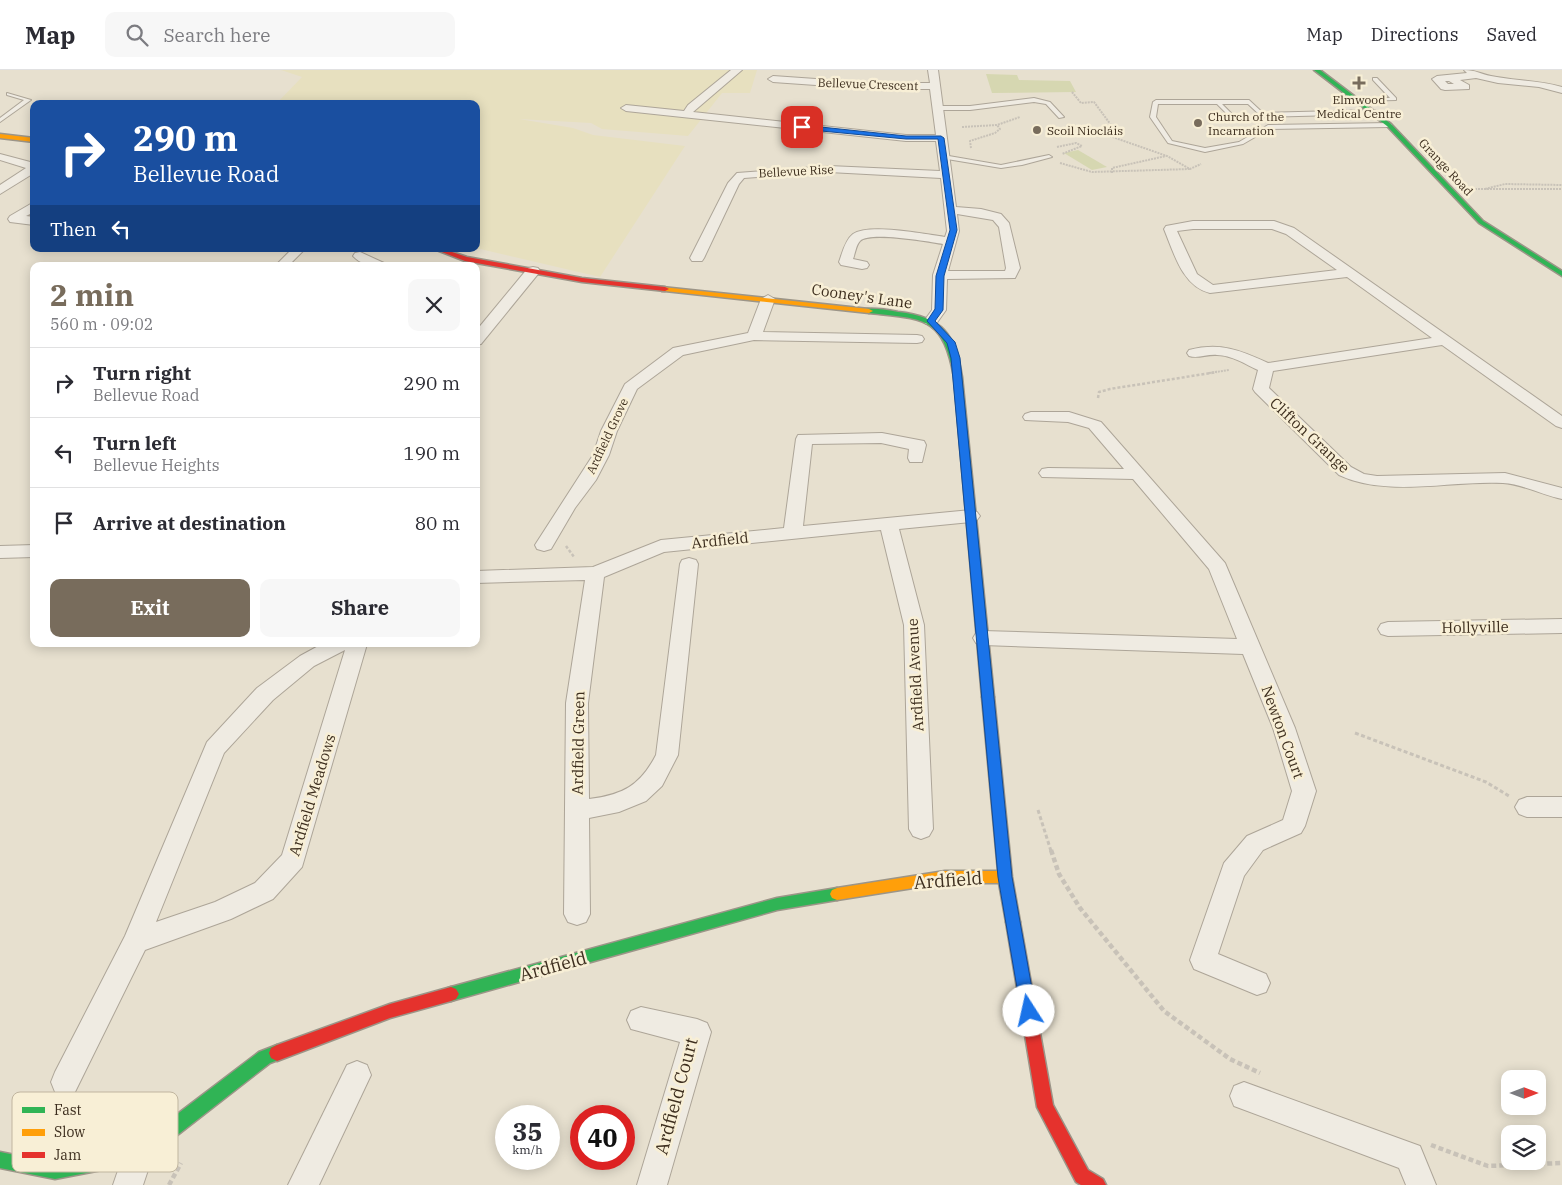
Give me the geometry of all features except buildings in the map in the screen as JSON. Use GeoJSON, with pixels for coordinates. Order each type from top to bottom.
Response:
{"type":"FeatureCollection","features":[{"type":"Feature","properties":{"kind":"street"},"geometry":{"type":"LineString","coordinates":[[686,115],[692,107],[737,70]]}},
{"type":"Feature","properties":{"kind":"street"},"geometry":{"type":"LineString","coordinates":[[931,321],[939,310],[940,276],[953,230],[952,210],[945,176],[939,108],[932,70]]}},
{"type":"Feature","properties":{"kind":"street","name":"Grange Road"},"geometry":{"type":"LineString","coordinates":[[1317,70],[1375,112],[1481,222],[1562,274]]}},
{"type":"Feature","properties":{"kind":"street"},"geometry":{"type":"LineString","coordinates":[[1453,79],[1472,73],[1490,79],[1532,83],[1562,90]]}},
{"type":"Feature","properties":{"kind":"street","name":"Bellevue Crescent"},"geometry":{"type":"LineString","coordinates":[[773,79],[873,86],[934,86]]}},
{"type":"Feature","properties":{"kind":"street"},"geometry":{"type":"LineString","coordinates":[[626,108],[881,136],[941,138]]}},
{"type":"Feature","properties":{"kind":"street"},"geometry":{"type":"LineString","coordinates":[[0,136],[30,140]]}},
{"type":"Feature","properties":{"kind":"street"},"geometry":{"type":"LineString","coordinates":[[0,157],[30,165]]}},
{"type":"Feature","properties":{"kind":"street"},"geometry":{"type":"LineString","coordinates":[[741,175],[749,164]]}},
{"type":"Feature","properties":{"kind":"street","name":"Bellevue Rise"},"geometry":{"type":"LineString","coordinates":[[697,258],[734,183],[741,175],[829,169],[945,176]]}},
{"type":"Feature","properties":{"kind":"street"},"geometry":{"type":"LineString","coordinates":[[0,190],[30,170]]}},
{"type":"Feature","properties":{"kind":"street"},"geometry":{"type":"LineString","coordinates":[[14,219],[30,209]]}},
{"type":"Feature","properties":{"kind":"street"},"geometry":{"type":"LineString","coordinates":[[940,276],[1010,275],[1013,268],[1005,226],[997,217],[981,212],[952,210]]}},
{"type":"Feature","properties":{"kind":"street"},"geometry":{"type":"LineString","coordinates":[[0,218],[30,221]]}},
{"type":"Feature","properties":{"kind":"street"},"geometry":{"type":"LineString","coordinates":[[1349,274],[1210,289],[1191,276],[1170,228],[1193,225],[1274,225],[1290,232],[1562,422]]}},
{"type":"Feature","properties":{"kind":"street"},"geometry":{"type":"LineString","coordinates":[[862,265],[846,262],[854,239],[860,235],[874,233],[951,241]]}},
{"type":"Feature","properties":{"kind":"street"},"geometry":{"type":"LineString","coordinates":[[285,262],[296,252]]}},
{"type":"Feature","properties":{"kind":"street","name":"Cooney's Lane"},"geometry":{"type":"LineString","coordinates":[[446,252],[466,259],[582,280],[889,313],[931,321],[951,342],[956,358],[1005,877],[1045,1107],[1082,1176],[1097,1185]]}},
{"type":"Feature","properties":{"kind":"street"},"geometry":{"type":"LineString","coordinates":[[360,256],[371,262]]}},
{"type":"Feature","properties":{"kind":"street"},"geometry":{"type":"LineString","coordinates":[[483,324],[533,271]]}},
{"type":"Feature","properties":{"kind":"street"},"geometry":{"type":"LineString","coordinates":[[754,336],[768,299]]}},
{"type":"Feature","properties":{"kind":"street"},"geometry":{"type":"LineString","coordinates":[[866,321],[869,338]]}},
{"type":"Feature","properties":{"kind":"street","name":"Ardfield Grove"},"geometry":{"type":"LineString","coordinates":[[544,545],[567,506],[587,480],[601,455],[609,431],[630,387],[678,351],[754,336],[918,339]]}},
{"type":"Feature","properties":{"kind":"street"},"geometry":{"type":"LineString","coordinates":[[1194,353],[1217,350],[1238,355],[1260,365],[1445,340]]}},
{"type":"Feature","properties":{"kind":"street","name":"Clifton Grange"},"geometry":{"type":"LineString","coordinates":[[1260,365],[1261,389],[1345,471],[1360,478],[1377,481],[1505,478],[1562,494]]}},
{"type":"Feature","properties":{"kind":"street","name":"Newton Court"},"geometry":{"type":"LineString","coordinates":[[1031,417],[1069,417],[1095,425],[1218,567],[1284,728],[1304,791],[1293,826],[1255,843],[1233,871],[1203,960],[1258,983]]}},
{"type":"Feature","properties":{"kind":"street"},"geometry":{"type":"LineString","coordinates":[[793,532],[804,439],[882,438],[904,444],[918,445],[916,458]]}},
{"type":"Feature","properties":{"kind":"street"},"geometry":{"type":"LineString","coordinates":[[1048,473],[1138,474]]}},
{"type":"Feature","properties":{"kind":"street","name":"Ardfield"},"geometry":{"type":"LineString","coordinates":[[480,577],[588,573],[661,546],[971,516]]}},
{"type":"Feature","properties":{"kind":"street","name":"Ardfield Avenue"},"geometry":{"type":"LineString","coordinates":[[889,524],[914,625],[921,830]]}},
{"type":"Feature","properties":{"kind":"street"},"geometry":{"type":"LineString","coordinates":[[0,552],[30,551]]}},
{"type":"Feature","properties":{"kind":"street"},"geometry":{"type":"LineString","coordinates":[[577,810],[612,806],[632,797],[653,780],[667,755],[689,564]]}},
{"type":"Feature","properties":{"kind":"street","name":"Ardfield Green"},"geometry":{"type":"LineString","coordinates":[[577,914],[577,703],[588,573]]}},
{"type":"Feature","properties":{"kind":"street","name":"Hollyville"},"geometry":{"type":"LineString","coordinates":[[1388,629],[1562,626]]}},
{"type":"Feature","properties":{"kind":"street"},"geometry":{"type":"LineString","coordinates":[[983,638],[1251,647]]}},
{"type":"Feature","properties":{"kind":"street"},"geometry":{"type":"LineString","coordinates":[[65,1082],[136,941],[215,748],[265,694],[307,661],[333,647]]}},
{"type":"Feature","properties":{"kind":"street","name":"Ardfield Meadows"},"geometry":{"type":"LineString","coordinates":[[136,941],[222,910],[264,891],[293,860],[356,647]]}},
{"type":"Feature","properties":{"kind":"street"},"geometry":{"type":"LineString","coordinates":[[1527,807],[1562,807]]}},
{"type":"Feature","properties":{"kind":"street","name":"Ardfield"},"geometry":{"type":"LineString","coordinates":[[178,1124],[265,1057],[390,1012],[777,904],[945,877],[1005,877]]}},
{"type":"Feature","properties":{"kind":"street","name":"Ardfield Court"},"geometry":{"type":"LineString","coordinates":[[641,1020],[697,1032],[652,1185]]}},
{"type":"Feature","properties":{"kind":"street"},"geometry":{"type":"LineString","coordinates":[[303,1185],[357,1075]]}},
{"type":"Feature","properties":{"kind":"street"},"geometry":{"type":"LineString","coordinates":[[1244,1096],[1409,1157],[1421,1185]]}},
{"type":"Feature","properties":{"kind":"street"},"geometry":{"type":"LineString","coordinates":[[128,1185],[132,1172]]}},
{"type":"Feature","properties":{"kind":"lane"},"geometry":{"type":"LineString","coordinates":[[1358,100],[1394,99],[1375,79]]}},
{"type":"Feature","properties":{"kind":"lane"},"geometry":{"type":"LineString","coordinates":[[0,120],[28,100],[9,94]]}},
{"type":"Feature","properties":{"kind":"lane"},"geometry":{"type":"LineString","coordinates":[[939,108],[970,108],[1001,102],[1034,100],[1048,103],[1061,117]]}},
{"type":"Feature","properties":{"kind":"lane"},"geometry":{"type":"LineString","coordinates":[[1375,112],[1262,114],[1248,102],[1156,102],[1153,117],[1170,142],[1205,150],[1241,143],[1268,127],[1389,125]]}},
{"type":"Feature","properties":{"kind":"lane"},"geometry":{"type":"LineString","coordinates":[[1218,102],[1230,114]]}},
{"type":"Feature","properties":{"kind":"lane"},"geometry":{"type":"LineString","coordinates":[[943,157],[958,157],[986,165],[1002,166],[1049,157]]}},
{"type":"Feature","properties":{"kind":"path"},"geometry":{"type":"LineString","coordinates":[[1072,92],[1081,103],[1094,102],[1114,129],[1081,135]]}},
{"type":"Feature","properties":{"kind":"path"},"geometry":{"type":"LineString","coordinates":[[962,127],[995,125]]}},
{"type":"Feature","properties":{"kind":"path"},"geometry":{"type":"LineString","coordinates":[[1098,132],[1167,156],[1190,169]]}},
{"type":"Feature","properties":{"kind":"path"},"geometry":{"type":"LineString","coordinates":[[1049,157],[1064,166],[1092,172],[1190,169],[1205,162],[1205,150]]}},
{"type":"Feature","properties":{"kind":"path"},"geometry":{"type":"LineString","coordinates":[[1112,172],[1112,168],[1167,156]]}},
{"type":"Feature","properties":{"kind":"path"},"geometry":{"type":"LineString","coordinates":[[1562,185],[1505,184],[1485,189],[1562,189]]}},
{"type":"Feature","properties":{"kind":"path"},"geometry":{"type":"LineString","coordinates":[[1098,398],[1099,392],[1110,389],[1260,365]]}},
{"type":"Feature","properties":{"kind":"path"},"geometry":{"type":"LineString","coordinates":[[544,545],[565,543],[588,573]]}},
{"type":"Feature","properties":{"kind":"path"},"geometry":{"type":"LineString","coordinates":[[1355,733],[1486,782],[1527,807]]}},
{"type":"Feature","properties":{"kind":"path"},"geometry":{"type":"LineString","coordinates":[[1038,810],[1059,874],[1080,908],[1164,1011],[1230,1059],[1267,1077]]}},
{"type":"Feature","properties":{"kind":"path"},"geometry":{"type":"LineString","coordinates":[[1427,1143],[1488,1166],[1562,1163]]}},
{"type":"Feature","properties":{"kind":"path"},"geometry":{"type":"LineString","coordinates":[[178,1170],[186,1157]]}},
{"type":"Feature","properties":{"kind":"path"},"geometry":{"type":"LineString","coordinates":[[169,1185],[177,1172]]}},
{"type":"Feature","properties":{"kind":"shaded area"},"geometry":{"type":"Polygon","coordinates":[[[281,70],[757,70],[750,93],[722,93],[688,136],[602,129],[591,123],[519,119],[573,128],[593,135],[685,146],[600,277],[480,249],[480,100],[280,100],[302,77],[281,70]]]}},
{"type":"Feature","properties":{"kind":"green space"},"geometry":{"type":"Polygon","coordinates":[[[986,74],[1017,75],[1019,80],[1070,81],[1076,92],[992,93],[986,74]]]}},
{"type":"Feature","properties":{"kind":"green space"},"geometry":{"type":"Polygon","coordinates":[[[1078,150],[1107,167],[1092,170],[1064,153],[1078,150]]]}},
{"type":"Feature","properties":{"kind":"traffic: fast"},"geometry":{"type":"LineString","coordinates":[[1317,70],[1389,125],[1481,222],[1562,274]]}},
{"type":"Feature","properties":{"kind":"traffic: fast"},"geometry":{"type":"LineString","coordinates":[[869,311],[905,315],[931,322],[941,330],[949,341],[954,356],[958,377],[988,697]]}},
{"type":"Feature","properties":{"kind":"traffic: fast"},"geometry":{"type":"LineString","coordinates":[[451,994],[777,904],[837,894]]}},
{"type":"Feature","properties":{"kind":"traffic: fast"},"geometry":{"type":"LineString","coordinates":[[178,1124],[265,1057],[277,1053]]}},
{"type":"Feature","properties":{"kind":"traffic: fast"},"geometry":{"type":"LineString","coordinates":[[0,1160],[12,1162]]}},
{"type":"Feature","properties":{"kind":"traffic: slow"},"geometry":{"type":"LineString","coordinates":[[0,136],[30,140]]}},
{"type":"Feature","properties":{"kind":"traffic: slow"},"geometry":{"type":"LineString","coordinates":[[665,289],[869,311]]}},
{"type":"Feature","properties":{"kind":"traffic: slow"},"geometry":{"type":"LineString","coordinates":[[988,697],[1005,877],[1013,922]]}},
{"type":"Feature","properties":{"kind":"traffic: slow"},"geometry":{"type":"LineString","coordinates":[[837,894],[945,877],[1005,877]]}},
{"type":"Feature","properties":{"kind":"traffic: jam"},"geometry":{"type":"LineString","coordinates":[[445,252],[465,259],[582,280],[665,289]]}},
{"type":"Feature","properties":{"kind":"traffic: jam"},"geometry":{"type":"LineString","coordinates":[[1013,922],[1045,1107],[1082,1176],[1097,1185]]}},
{"type":"Feature","properties":{"kind":"traffic: jam"},"geometry":{"type":"LineString","coordinates":[[277,1053],[390,1011],[451,994]]}},
{"type":"Feature","properties":{"kind":"place","name":"Elmwood Medical Centre"},"geometry":{"type":"Point","coordinates":[1359,83]}},
{"type":"Feature","properties":{"kind":"place","name":"Church of the Incarnation"},"geometry":{"type":"Point","coordinates":[1198,123]}},
{"type":"Feature","properties":{"kind":"place","name":"Scoil Niocláis"},"geometry":{"type":"Point","coordinates":[1037,130]}},
{"type":"Feature","properties":{"kind":"route"},"geometry":{"type":"LineString","coordinates":[[802,127],[906,138],[941,138],[945,176],[952,210],[953,230],[940,276],[939,310],[931,321],[943,331],[951,342],[956,358],[997,806],[1005,877],[1029,1011]]}}]}
